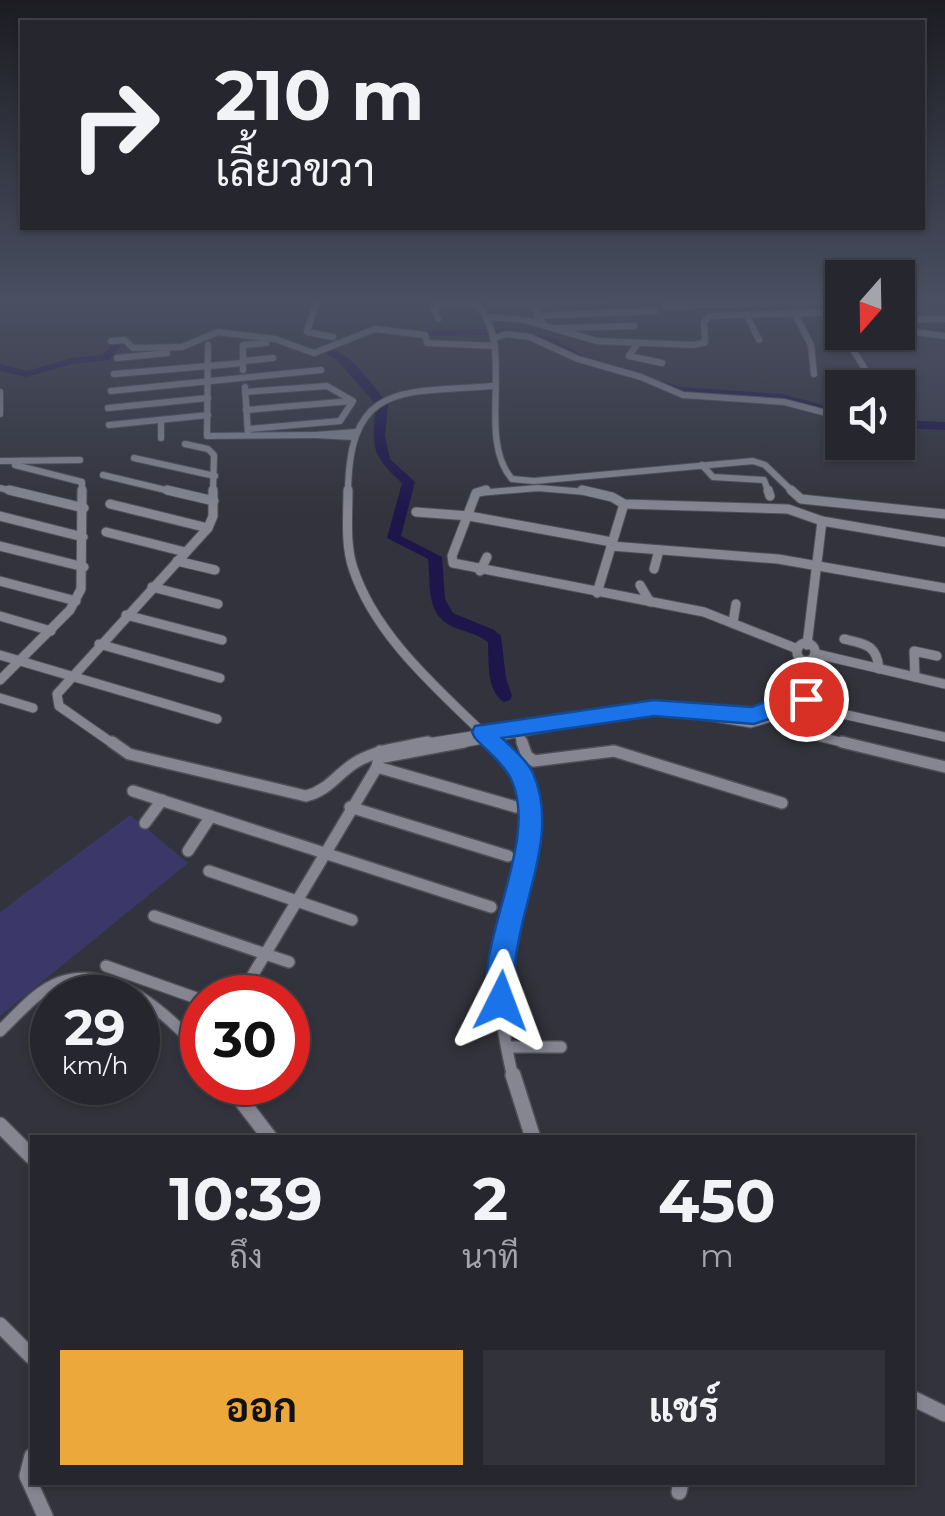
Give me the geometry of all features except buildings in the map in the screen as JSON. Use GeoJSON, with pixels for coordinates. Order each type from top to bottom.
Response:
{"type":"FeatureCollection","features":[{"type":"Feature","properties":{"kind":"street"},"geometry":{"type":"LineString","coordinates":[[114,374],[152,371]]}},
{"type":"Feature","properties":{"kind":"street"},"geometry":{"type":"LineString","coordinates":[[208,371],[207,436],[340,421],[353,400]]}},
{"type":"Feature","properties":{"kind":"street"},"geometry":{"type":"LineString","coordinates":[[244,371],[248,432]]}},
{"type":"Feature","properties":{"kind":"street"},"geometry":{"type":"LineString","coordinates":[[111,391],[314,371]]}},
{"type":"Feature","properties":{"kind":"street"},"geometry":{"type":"LineString","coordinates":[[493,371],[504,470],[512,479],[527,481],[758,462],[801,500],[945,514]]}},
{"type":"Feature","properties":{"kind":"street"},"geometry":{"type":"LineString","coordinates":[[619,371],[681,394],[790,401],[825,412]]}},
{"type":"Feature","properties":{"kind":"street"},"geometry":{"type":"LineString","coordinates":[[245,392],[327,386],[353,400]]}},
{"type":"Feature","properties":{"kind":"street"},"geometry":{"type":"LineString","coordinates":[[492,386],[382,402],[354,434],[346,450],[349,542],[356,577],[403,648],[521,773],[530,803],[523,878],[500,974],[509,1048],[532,1135]]}},
{"type":"Feature","properties":{"kind":"street"},"geometry":{"type":"LineString","coordinates":[[0,392],[0,414]]}},
{"type":"Feature","properties":{"kind":"street"},"geometry":{"type":"LineString","coordinates":[[108,408],[208,398]]}},
{"type":"Feature","properties":{"kind":"street"},"geometry":{"type":"LineString","coordinates":[[246,410],[353,400]]}},
{"type":"Feature","properties":{"kind":"street"},"geometry":{"type":"LineString","coordinates":[[110,426],[208,416]]}},
{"type":"Feature","properties":{"kind":"street"},"geometry":{"type":"LineString","coordinates":[[161,420],[161,438]]}},
{"type":"Feature","properties":{"kind":"street"},"geometry":{"type":"LineString","coordinates":[[248,432],[354,434]]}},
{"type":"Feature","properties":{"kind":"street"},"geometry":{"type":"LineString","coordinates":[[185,444],[212,451],[214,501],[208,528],[70,676],[56,699],[68,713],[122,751],[306,796],[325,791],[344,771],[376,758],[483,732],[654,708],[751,723],[780,709],[816,706],[945,733]]}},
{"type":"Feature","properties":{"kind":"street"},"geometry":{"type":"LineString","coordinates":[[134,458],[214,476]]}},
{"type":"Feature","properties":{"kind":"street"},"geometry":{"type":"LineString","coordinates":[[0,461],[80,460]]}},
{"type":"Feature","properties":{"kind":"street"},"geometry":{"type":"LineString","coordinates":[[0,680],[76,601],[84,567],[80,480],[14,464]]}},
{"type":"Feature","properties":{"kind":"street"},"geometry":{"type":"LineString","coordinates":[[702,466],[713,477],[764,480],[770,496]]}},
{"type":"Feature","properties":{"kind":"street"},"geometry":{"type":"LineString","coordinates":[[103,476],[214,501]]}},
{"type":"Feature","properties":{"kind":"street"},"geometry":{"type":"LineString","coordinates":[[0,488],[84,508]]}},
{"type":"Feature","properties":{"kind":"street"},"geometry":{"type":"LineString","coordinates":[[817,654],[804,659],[795,648],[704,612],[480,571],[457,566],[452,559],[476,493],[482,490],[590,491],[613,496],[624,504],[788,509],[822,521],[945,542]]}},
{"type":"Feature","properties":{"kind":"street"},"geometry":{"type":"LineString","coordinates":[[110,504],[208,528]]}},
{"type":"Feature","properties":{"kind":"street"},"geometry":{"type":"LineString","coordinates":[[597,593],[624,504]]}},
{"type":"Feature","properties":{"kind":"street"},"geometry":{"type":"LineString","coordinates":[[416,512],[468,516],[612,544],[778,559],[945,588]]}},
{"type":"Feature","properties":{"kind":"street"},"geometry":{"type":"LineString","coordinates":[[0,516],[83,537]]}},
{"type":"Feature","properties":{"kind":"street"},"geometry":{"type":"LineString","coordinates":[[807,645],[822,521]]}},
{"type":"Feature","properties":{"kind":"street"},"geometry":{"type":"LineString","coordinates":[[577,535],[581,524]]}},
{"type":"Feature","properties":{"kind":"street"},"geometry":{"type":"LineString","coordinates":[[106,532],[185,552]]}},
{"type":"Feature","properties":{"kind":"street"},"geometry":{"type":"LineString","coordinates":[[0,546],[84,567]]}},
{"type":"Feature","properties":{"kind":"street"},"geometry":{"type":"LineString","coordinates":[[654,569],[660,550]]}},
{"type":"Feature","properties":{"kind":"street"},"geometry":{"type":"LineString","coordinates":[[480,571],[487,557]]}},
{"type":"Feature","properties":{"kind":"street"},"geometry":{"type":"LineString","coordinates":[[177,561],[215,570]]}},
{"type":"Feature","properties":{"kind":"street"},"geometry":{"type":"LineString","coordinates":[[0,580],[76,601]]}},
{"type":"Feature","properties":{"kind":"street"},"geometry":{"type":"LineString","coordinates":[[640,584],[650,602]]}},
{"type":"Feature","properties":{"kind":"street"},"geometry":{"type":"LineString","coordinates":[[152,587],[218,604]]}},
{"type":"Feature","properties":{"kind":"street"},"geometry":{"type":"LineString","coordinates":[[733,622],[736,604]]}},
{"type":"Feature","properties":{"kind":"street"},"geometry":{"type":"LineString","coordinates":[[126,615],[222,640]]}},
{"type":"Feature","properties":{"kind":"street"},"geometry":{"type":"LineString","coordinates":[[0,616],[51,630]]}},
{"type":"Feature","properties":{"kind":"street"},"geometry":{"type":"LineString","coordinates":[[844,639],[876,650],[879,669]]}},
{"type":"Feature","properties":{"kind":"street"},"geometry":{"type":"LineString","coordinates":[[99,644],[220,678]]}},
{"type":"Feature","properties":{"kind":"street"},"geometry":{"type":"LineString","coordinates":[[795,648],[807,645]]}},
{"type":"Feature","properties":{"kind":"street"},"geometry":{"type":"LineString","coordinates":[[807,645],[817,654],[945,684]]}},
{"type":"Feature","properties":{"kind":"street"},"geometry":{"type":"LineString","coordinates":[[915,677],[914,651],[936,656]]}},
{"type":"Feature","properties":{"kind":"street"},"geometry":{"type":"LineString","coordinates":[[0,656],[217,719]]}},
{"type":"Feature","properties":{"kind":"street"},"geometry":{"type":"LineString","coordinates":[[0,698],[32,708]]}},
{"type":"Feature","properties":{"kind":"street"},"geometry":{"type":"LineString","coordinates":[[518,730],[528,756],[534,761],[614,752],[782,802]]}},
{"type":"Feature","properties":{"kind":"street"},"geometry":{"type":"LineString","coordinates":[[812,736],[945,767]]}},
{"type":"Feature","properties":{"kind":"street"},"geometry":{"type":"LineString","coordinates":[[253,975],[376,758]]}},
{"type":"Feature","properties":{"kind":"street"},"geometry":{"type":"LineString","coordinates":[[376,758],[516,807]]}},
{"type":"Feature","properties":{"kind":"street"},"geometry":{"type":"LineString","coordinates":[[133,791],[491,907]]}},
{"type":"Feature","properties":{"kind":"street"},"geometry":{"type":"LineString","coordinates":[[145,823],[162,800]]}},
{"type":"Feature","properties":{"kind":"street"},"geometry":{"type":"LineString","coordinates":[[350,807],[508,856]]}},
{"type":"Feature","properties":{"kind":"street"},"geometry":{"type":"LineString","coordinates":[[188,851],[212,816]]}},
{"type":"Feature","properties":{"kind":"street"},"geometry":{"type":"LineString","coordinates":[[209,871],[352,920]]}},
{"type":"Feature","properties":{"kind":"street"},"geometry":{"type":"LineString","coordinates":[[154,916],[289,962]]}},
{"type":"Feature","properties":{"kind":"street"},"geometry":{"type":"LineString","coordinates":[[106,966],[180,992]]}},
{"type":"Feature","properties":{"kind":"street"},"geometry":{"type":"LineString","coordinates":[[0,1031],[52,987],[68,980],[91,980],[118,988],[158,1010],[180,1031]]}},
{"type":"Feature","properties":{"kind":"street"},"geometry":{"type":"LineString","coordinates":[[509,1048],[562,1047]]}},
{"type":"Feature","properties":{"kind":"street"},"geometry":{"type":"LineString","coordinates":[[245,1105],[268,1135]]}},
{"type":"Feature","properties":{"kind":"street"},"geometry":{"type":"LineString","coordinates":[[0,1125],[30,1155]]}},
{"type":"Feature","properties":{"kind":"street"},"geometry":{"type":"LineString","coordinates":[[0,1325],[30,1355]]}},
{"type":"Feature","properties":{"kind":"street"},"geometry":{"type":"LineString","coordinates":[[915,1399],[945,1414]]}},
{"type":"Feature","properties":{"kind":"street"},"geometry":{"type":"LineString","coordinates":[[31,1485],[44,1516]]}},
{"type":"Feature","properties":{"kind":"shaded area"},"geometry":{"type":"Polygon","coordinates":[[[915,371],[945,371],[945,423],[915,420],[915,371]]]}},
{"type":"Feature","properties":{"kind":"shaded area"},"geometry":{"type":"Polygon","coordinates":[[[130,815],[188,863],[50,975],[30,975],[30,992],[0,1016],[0,912],[130,815]]]}},
{"type":"Feature","properties":{"kind":"waterway"},"geometry":{"type":"LineString","coordinates":[[7,371],[19,374],[38,371]]}},
{"type":"Feature","properties":{"kind":"waterway"},"geometry":{"type":"LineString","coordinates":[[352,371],[382,404],[379,436],[384,460],[409,482],[394,538],[435,557],[438,599],[447,617],[496,640],[498,678],[504,696]]}},
{"type":"Feature","properties":{"kind":"waterway"},"geometry":{"type":"LineString","coordinates":[[662,384],[677,390],[782,397],[825,409]]}},
{"type":"Feature","properties":{"kind":"waterway"},"geometry":{"type":"LineString","coordinates":[[915,425],[945,426]]}},
{"type":"Feature","properties":{"kind":"route"},"geometry":{"type":"LineString","coordinates":[[501,1001],[502,956],[523,878],[530,803],[527,784],[518,768],[483,732],[654,708],[754,716],[791,700],[806,699]]}}]}
